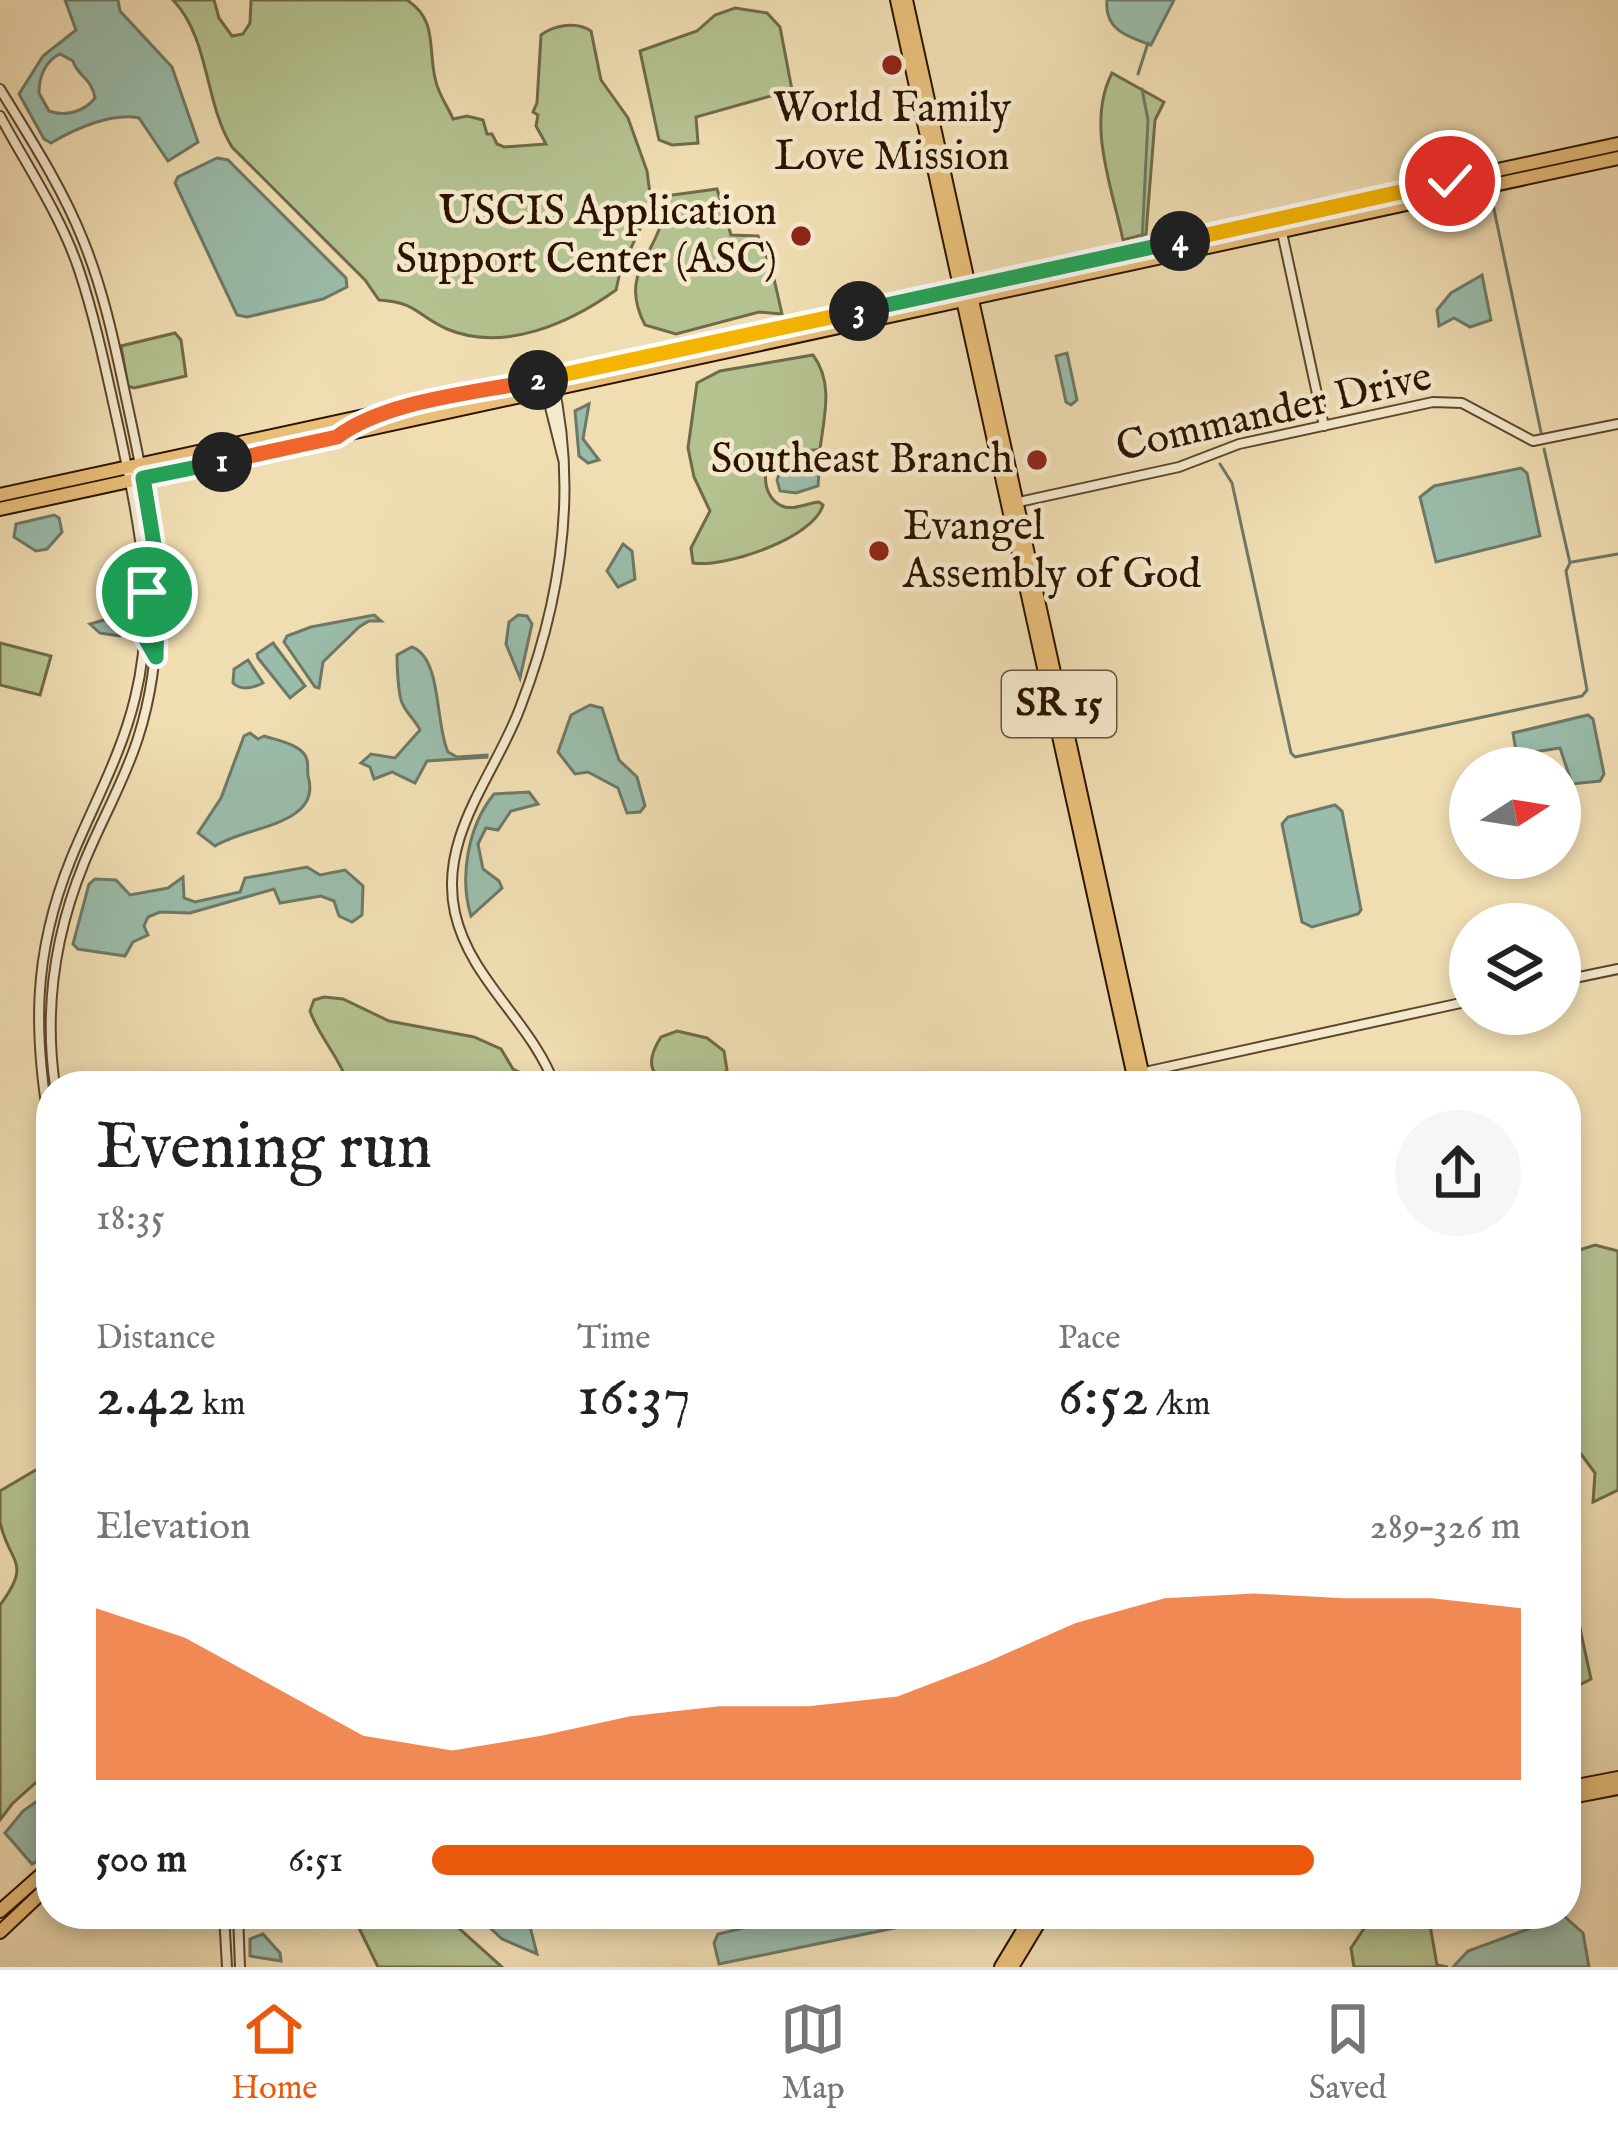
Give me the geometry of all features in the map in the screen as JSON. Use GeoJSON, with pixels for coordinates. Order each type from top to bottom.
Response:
{"type":"FeatureCollection","features":[{"type":"Feature","properties":{"kind":"main road","name":"SR 15"},"geometry":{"type":"LineString","coordinates":[[901,0],[904,31],[1062,737],[1078,790],[1137,1071]]}},
{"type":"Feature","properties":{"kind":"main road","name":"SR 15"},"geometry":{"type":"LineString","coordinates":[[901,0],[924,87],[965,295]]}},
{"type":"Feature","properties":{"kind":"main road"},"geometry":{"type":"LineString","coordinates":[[904,31],[910,36],[924,87]]}},
{"type":"Feature","properties":{"kind":"main road"},"geometry":{"type":"LineString","coordinates":[[0,509],[135,473],[820,333],[1145,248],[1426,200],[1478,175],[1618,144]]}},
{"type":"Feature","properties":{"kind":"main road"},"geometry":{"type":"LineString","coordinates":[[0,495],[314,442],[383,413],[549,385],[839,315],[1124,267],[1452,188],[1618,158]]}},
{"type":"Feature","properties":{"kind":"main road"},"geometry":{"type":"LineString","coordinates":[[1124,267],[1145,248]]}},
{"type":"Feature","properties":{"kind":"main road"},"geometry":{"type":"LineString","coordinates":[[820,333],[832,328],[839,315]]}},
{"type":"Feature","properties":{"kind":"main road","name":"SR 15"},"geometry":{"type":"LineString","coordinates":[[1011,504],[1045,684],[1062,737],[1082,849],[1093,879]]}},
{"type":"Feature","properties":{"kind":"main road"},"geometry":{"type":"LineString","coordinates":[[1093,879],[1103,904],[1137,1071]]}},
{"type":"Feature","properties":{"kind":"main road"},"geometry":{"type":"LineString","coordinates":[[1581,1787],[1615,1785]]}},
{"type":"Feature","properties":{"kind":"main road"},"geometry":{"type":"LineString","coordinates":[[1581,1794],[1615,1785]]}},
{"type":"Feature","properties":{"kind":"main road"},"geometry":{"type":"LineString","coordinates":[[0,1910],[36,1889]]}},
{"type":"Feature","properties":{"kind":"main road"},"geometry":{"type":"LineString","coordinates":[[0,1932],[36,1892]]}},
{"type":"Feature","properties":{"kind":"main road"},"geometry":{"type":"LineString","coordinates":[[1000,1967],[1024,1929]]}},
{"type":"Feature","properties":{"kind":"main road"},"geometry":{"type":"LineString","coordinates":[[1012,1967],[1036,1929]]}},
{"type":"Feature","properties":{"kind":"street"},"geometry":{"type":"LineString","coordinates":[[0,89],[52,176],[86,249],[114,343],[142,544],[143,652],[125,733],[102,797],[64,877],[46,942],[37,1035],[42,1071]]}},
{"type":"Feature","properties":{"kind":"street"},"geometry":{"type":"LineString","coordinates":[[0,116],[72,254],[158,569],[152,678],[122,780],[66,911],[52,995],[55,1071]]}},
{"type":"Feature","properties":{"kind":"street"},"geometry":{"type":"LineString","coordinates":[[37,182],[52,176]]}},
{"type":"Feature","properties":{"kind":"street"},"geometry":{"type":"LineString","coordinates":[[1280,226],[1324,426]]}},
{"type":"Feature","properties":{"kind":"street"},"geometry":{"type":"LineString","coordinates":[[72,254],[86,249]]}},
{"type":"Feature","properties":{"kind":"street"},"geometry":{"type":"LineString","coordinates":[[100,349],[114,343]]}},
{"type":"Feature","properties":{"kind":"street"},"geometry":{"type":"LineString","coordinates":[[548,1071],[525,1028],[479,970],[455,913],[452,878],[468,812],[502,750],[537,662],[561,554],[566,443],[549,385]]}},
{"type":"Feature","properties":{"kind":"street","name":"Commander Drive"},"geometry":{"type":"LineString","coordinates":[[1011,504],[1179,467],[1239,445],[1443,400],[1462,403],[1533,441],[1618,424]]}},
{"type":"Feature","properties":{"kind":"street"},"geometry":{"type":"LineString","coordinates":[[145,638],[156,657]]}},
{"type":"Feature","properties":{"kind":"street"},"geometry":{"type":"LineString","coordinates":[[143,652],[152,678]]}},
{"type":"Feature","properties":{"kind":"street"},"geometry":{"type":"LineString","coordinates":[[1581,977],[1618,969]]}},
{"type":"Feature","properties":{"kind":"street"},"geometry":{"type":"LineString","coordinates":[[1177,1071],[1449,1006]]}},
{"type":"Feature","properties":{"kind":"street"},"geometry":{"type":"LineString","coordinates":[[225,1929],[227,1965],[240,1966],[239,1929]]}},
{"type":"Feature","properties":{"kind":"green space"},"geometry":{"type":"Polygon","coordinates":[[[173,0],[214,0],[232,36],[243,34],[250,23],[251,0],[407,0],[428,27],[436,82],[453,119],[483,120],[487,134],[504,147],[546,144],[533,112],[541,35],[566,26],[591,31],[601,80],[628,118],[650,194],[650,207],[616,290],[557,323],[491,338],[447,329],[409,307],[379,300],[365,280],[232,147],[216,111],[194,33],[173,0]]]}},
{"type":"Feature","properties":{"kind":"green space"},"geometry":{"type":"Polygon","coordinates":[[[735,8],[767,13],[780,27],[792,90],[696,117],[698,143],[672,145],[659,140],[640,51],[697,31],[715,15],[735,8]]]}},
{"type":"Feature","properties":{"kind":"green space"},"geometry":{"type":"Polygon","coordinates":[[[1112,73],[1164,102],[1155,120],[1146,234],[1123,240],[1101,134],[1101,113],[1112,73]]]}},
{"type":"Feature","properties":{"kind":"green space"},"geometry":{"type":"Polygon","coordinates":[[[717,189],[731,235],[758,236],[782,314],[759,312],[676,334],[645,325],[637,305],[638,274],[658,232],[665,196],[717,189]]]}},
{"type":"Feature","properties":{"kind":"green space"},"geometry":{"type":"Polygon","coordinates":[[[175,333],[181,340],[186,376],[128,386],[121,346],[175,333]]]}},
{"type":"Feature","properties":{"kind":"green space"},"geometry":{"type":"Polygon","coordinates":[[[813,355],[825,389],[820,449],[782,452],[769,463],[766,479],[770,495],[782,506],[823,505],[803,529],[767,548],[726,561],[693,563],[691,548],[710,511],[694,477],[688,448],[697,383],[720,371],[813,355]]]}},
{"type":"Feature","properties":{"kind":"green space"},"geometry":{"type":"Polygon","coordinates":[[[0,643],[51,656],[40,695],[0,685],[0,643]]]}},
{"type":"Feature","properties":{"kind":"green space"},"geometry":{"type":"Polygon","coordinates":[[[343,999],[389,1021],[474,1037],[501,1049],[517,1071],[343,1071],[310,1011],[314,1000],[343,999]]]}},
{"type":"Feature","properties":{"kind":"green space"},"geometry":{"type":"Polygon","coordinates":[[[677,1031],[707,1038],[724,1051],[727,1070],[655,1071],[653,1053],[661,1037],[677,1031]]]}},
{"type":"Feature","properties":{"kind":"green space"},"geometry":{"type":"Polygon","coordinates":[[[1595,1245],[1618,1251],[1618,1490],[1593,1502],[1595,1473],[1581,1454],[1581,1249],[1595,1245]]]}},
{"type":"Feature","properties":{"kind":"green space"},"geometry":{"type":"Polygon","coordinates":[[[36,1470],[36,1782],[0,1820],[0,1605],[17,1570],[0,1522],[0,1491],[36,1470]]]}},
{"type":"Feature","properties":{"kind":"green space"},"geometry":{"type":"Polygon","coordinates":[[[1581,1633],[1591,1679],[1581,1684],[1581,1633]]]}},
{"type":"Feature","properties":{"kind":"green space"},"geometry":{"type":"Polygon","coordinates":[[[359,1929],[460,1929],[502,1967],[378,1967],[359,1929]]]}},
{"type":"Feature","properties":{"kind":"green space"},"geometry":{"type":"Polygon","coordinates":[[[1364,1929],[1431,1929],[1437,1965],[1448,1967],[1354,1967],[1351,1948],[1364,1929]]]}},
{"type":"Feature","properties":{"kind":"shaded area"},"geometry":{"type":"Polygon","coordinates":[[[65,0],[118,0],[120,11],[172,67],[198,142],[168,161],[139,118],[129,117],[94,123],[51,143],[44,139],[19,94],[43,56],[76,30],[65,0]],[[60,54],[44,70],[39,93],[49,111],[74,112],[95,98],[73,61],[60,54]]]}},
{"type":"Feature","properties":{"kind":"shaded area"},"geometry":{"type":"Polygon","coordinates":[[[1107,0],[1174,0],[1151,45],[1114,25],[1107,0]]]}},
{"type":"Feature","properties":{"kind":"shaded area"},"geometry":{"type":"Polygon","coordinates":[[[217,158],[228,160],[346,278],[347,287],[323,299],[247,317],[237,315],[175,183],[178,177],[217,158]]]}},
{"type":"Feature","properties":{"kind":"shaded area"},"geometry":{"type":"Polygon","coordinates":[[[1482,275],[1491,320],[1470,327],[1454,318],[1439,326],[1437,310],[1451,293],[1482,275]]]}},
{"type":"Feature","properties":{"kind":"shaded area"},"geometry":{"type":"Polygon","coordinates":[[[1067,353],[1077,400],[1071,405],[1066,402],[1056,356],[1067,353]]]}},
{"type":"Feature","properties":{"kind":"shaded area"},"geometry":{"type":"Polygon","coordinates":[[[589,404],[583,439],[599,460],[588,463],[579,456],[575,411],[589,404]]]}},
{"type":"Feature","properties":{"kind":"shaded area"},"geometry":{"type":"Polygon","coordinates":[[[809,463],[819,473],[818,486],[796,493],[780,491],[780,472],[809,463]]]}},
{"type":"Feature","properties":{"kind":"shaded area"},"geometry":{"type":"Polygon","coordinates":[[[1521,468],[1527,473],[1540,536],[1436,562],[1420,497],[1434,486],[1521,468]]]}},
{"type":"Feature","properties":{"kind":"shaded area"},"geometry":{"type":"Polygon","coordinates":[[[54,515],[62,532],[47,549],[36,551],[14,537],[16,524],[54,515]]]}},
{"type":"Feature","properties":{"kind":"shaded area"},"geometry":{"type":"Polygon","coordinates":[[[623,544],[632,551],[635,579],[618,587],[607,571],[623,544]]]}},
{"type":"Feature","properties":{"kind":"shaded area"},"geometry":{"type":"Polygon","coordinates":[[[125,614],[128,630],[120,636],[100,633],[90,624],[125,614]]]}},
{"type":"Feature","properties":{"kind":"shaded area"},"geometry":{"type":"Polygon","coordinates":[[[374,615],[381,621],[359,627],[323,662],[319,688],[284,642],[287,636],[311,627],[374,615]]]}},
{"type":"Feature","properties":{"kind":"shaded area"},"geometry":{"type":"Polygon","coordinates":[[[518,615],[527,616],[532,624],[520,678],[506,644],[509,622],[518,615]]]}},
{"type":"Feature","properties":{"kind":"shaded area"},"geometry":{"type":"Polygon","coordinates":[[[273,643],[305,686],[290,698],[258,658],[273,643]]]}},
{"type":"Feature","properties":{"kind":"shaded area"},"geometry":{"type":"Polygon","coordinates":[[[412,647],[422,654],[433,678],[448,752],[457,757],[487,757],[427,761],[415,783],[392,772],[374,779],[370,767],[361,763],[371,754],[395,758],[420,730],[403,705],[398,681],[397,655],[412,647]]]}},
{"type":"Feature","properties":{"kind":"shaded area"},"geometry":{"type":"Polygon","coordinates":[[[248,660],[263,683],[240,687],[233,683],[234,669],[248,660]]]}},
{"type":"Feature","properties":{"kind":"shaded area"},"geometry":{"type":"Polygon","coordinates":[[[590,705],[602,708],[619,760],[637,777],[645,806],[640,812],[627,813],[618,788],[588,772],[575,774],[558,752],[571,715],[590,705]]]}},
{"type":"Feature","properties":{"kind":"shaded area"},"geometry":{"type":"Polygon","coordinates":[[[1588,715],[1593,719],[1604,774],[1600,781],[1581,783],[1581,747],[1515,747],[1513,733],[1588,715]]]}},
{"type":"Feature","properties":{"kind":"shaded area"},"geometry":{"type":"Polygon","coordinates":[[[250,733],[258,739],[264,736],[287,743],[303,753],[310,793],[293,815],[215,846],[198,833],[221,798],[244,736],[250,733]]]}},
{"type":"Feature","properties":{"kind":"shaded area"},"geometry":{"type":"Polygon","coordinates":[[[529,792],[538,804],[511,811],[498,830],[486,828],[478,844],[483,869],[502,888],[471,916],[466,869],[478,821],[494,794],[529,792]]]}},
{"type":"Feature","properties":{"kind":"shaded area"},"geometry":{"type":"Polygon","coordinates":[[[1335,805],[1342,811],[1361,910],[1312,927],[1302,922],[1282,824],[1288,817],[1335,805]]]}},
{"type":"Feature","properties":{"kind":"shaded area"},"geometry":{"type":"Polygon","coordinates":[[[307,867],[320,875],[345,870],[363,886],[362,915],[352,922],[339,916],[334,901],[321,896],[280,903],[274,889],[190,913],[160,912],[148,917],[144,926],[148,935],[133,942],[125,956],[78,949],[73,944],[89,884],[95,879],[116,880],[130,895],[168,888],[183,877],[184,898],[195,902],[240,892],[245,878],[307,867]]]}},
{"type":"Feature","properties":{"kind":"shaded area"},"geometry":{"type":"Polygon","coordinates":[[[36,1802],[36,1862],[32,1864],[5,1833],[36,1802]]]}},
{"type":"Feature","properties":{"kind":"shaded area"},"geometry":{"type":"Polygon","coordinates":[[[491,1929],[531,1929],[537,1954],[502,1939],[491,1929]]]}},
{"type":"Feature","properties":{"kind":"shaded area"},"geometry":{"type":"Polygon","coordinates":[[[739,1929],[890,1929],[719,1964],[714,1943],[718,1934],[739,1929]]]}},
{"type":"Feature","properties":{"kind":"shaded area"},"geometry":{"type":"Polygon","coordinates":[[[1528,1929],[1579,1929],[1589,1967],[1453,1967],[1468,1951],[1528,1929]]]}},
{"type":"Feature","properties":{"kind":"shaded area"},"geometry":{"type":"Polygon","coordinates":[[[263,1934],[280,1953],[281,1961],[250,1956],[250,1939],[263,1934]]]}},
{"type":"Feature","properties":{"kind":"waterway"},"geometry":{"type":"LineString","coordinates":[[1138,74],[1148,43]]}},
{"type":"Feature","properties":{"kind":"waterway"},"geometry":{"type":"LineString","coordinates":[[1142,89],[1148,120],[1142,241]]}},
{"type":"Feature","properties":{"kind":"waterway"},"geometry":{"type":"LineString","coordinates":[[1492,200],[1541,432]]}},
{"type":"Feature","properties":{"kind":"waterway"},"geometry":{"type":"LineString","coordinates":[[1220,464],[1232,483],[1295,757],[1582,696],[1587,690],[1566,571],[1570,563],[1544,449]]}},
{"type":"Feature","properties":{"kind":"waterway"},"geometry":{"type":"LineString","coordinates":[[1572,562],[1618,554]]}},
{"type":"Feature","properties":{"kind":"place","name":"World Family Love Mission"},"geometry":{"type":"Point","coordinates":[892,65]}},
{"type":"Feature","properties":{"kind":"place","name":"USCIS Application Support Center (ASC)"},"geometry":{"type":"Point","coordinates":[801,236]}},
{"type":"Feature","properties":{"kind":"place","name":"Southeast Branch"},"geometry":{"type":"Point","coordinates":[1037,460]}},
{"type":"Feature","properties":{"kind":"place","name":"Evangel Assembly of God"},"geometry":{"type":"Point","coordinates":[879,551]}},
{"type":"Feature","properties":{"kind":"route"},"geometry":{"type":"LineString","coordinates":[[147,592],[145,638],[156,657],[158,569],[143,478],[337,437],[383,413],[1450,181]]}}]}
